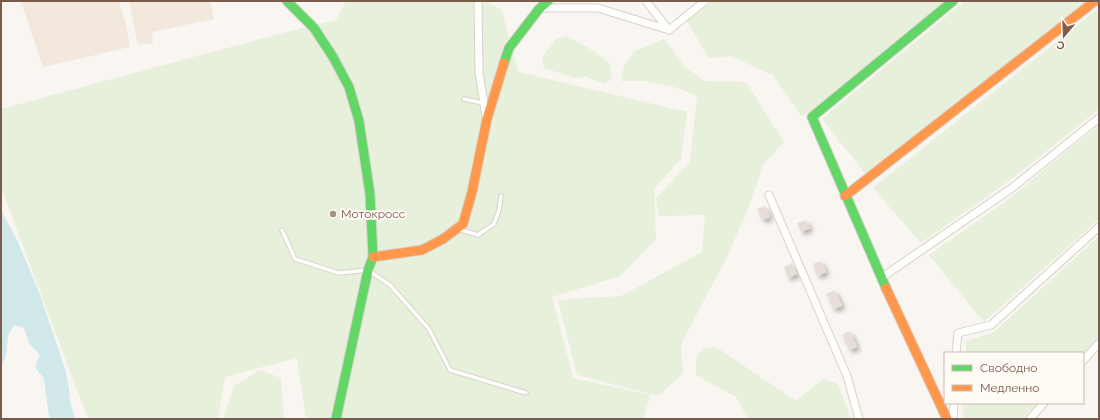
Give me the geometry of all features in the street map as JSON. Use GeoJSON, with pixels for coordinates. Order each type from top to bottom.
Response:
{"type":"FeatureCollection","features":[{"type":"Feature","properties":{"kind":"street"},"geometry":{"type":"LineString","coordinates":[[287,1],[314,28],[333,57],[349,87],[359,121],[370,194],[373,257],[368,270],[336,419]]}},
{"type":"Feature","properties":{"kind":"street"},"geometry":{"type":"LineString","coordinates":[[478,1],[480,72],[487,119]]}},
{"type":"Feature","properties":{"kind":"street"},"geometry":{"type":"LineString","coordinates":[[373,257],[422,250],[443,239],[463,224],[472,192],[487,119],[509,48],[540,5],[548,1]]}},
{"type":"Feature","properties":{"kind":"street"},"geometry":{"type":"LineString","coordinates":[[646,1],[669,30]]}},
{"type":"Feature","properties":{"kind":"street"},"geometry":{"type":"LineString","coordinates":[[669,30],[705,1]]}},
{"type":"Feature","properties":{"kind":"street"},"geometry":{"type":"LineString","coordinates":[[947,419],[881,278],[812,117],[953,1]]}},
{"type":"Feature","properties":{"kind":"street"},"geometry":{"type":"LineString","coordinates":[[845,196],[1095,1]]}},
{"type":"Feature","properties":{"kind":"street"},"geometry":{"type":"LineString","coordinates":[[540,5],[598,8],[669,30]]}},
{"type":"Feature","properties":{"kind":"street"},"geometry":{"type":"LineString","coordinates":[[881,278],[1012,188],[1099,118]]}},
{"type":"Feature","properties":{"kind":"street"},"geometry":{"type":"LineString","coordinates":[[769,195],[847,376],[859,419]]}},
{"type":"Feature","properties":{"kind":"street"},"geometry":{"type":"LineString","coordinates":[[956,352],[958,333],[991,325],[1099,227]]}},
{"type":"Feature","properties":{"kind":"street"},"geometry":{"type":"LineString","coordinates":[[1084,360],[1099,343]]}},
{"type":"Feature","properties":{"kind":"street"},"geometry":{"type":"LineString","coordinates":[[953,419],[954,404]]}},
{"type":"Feature","properties":{"kind":"street"},"geometry":{"type":"LineString","coordinates":[[1030,419],[1043,404]]}},
{"type":"Feature","properties":{"kind":"lane"},"geometry":{"type":"LineString","coordinates":[[464,100],[484,103]]}},
{"type":"Feature","properties":{"kind":"lane"},"geometry":{"type":"LineString","coordinates":[[457,228],[478,235],[494,224],[499,210],[501,196]]}},
{"type":"Feature","properties":{"kind":"lane"},"geometry":{"type":"LineString","coordinates":[[282,230],[295,259],[339,273],[368,270],[390,285],[429,329],[450,370],[526,393]]}},
{"type":"Feature","properties":{"kind":"shaded area"},"geometry":{"type":"Polygon","coordinates":[[[21,1],[119,1],[130,47],[43,67],[21,1]]]}},
{"type":"Feature","properties":{"kind":"shaded area"},"geometry":{"type":"Polygon","coordinates":[[[129,1],[210,1],[214,19],[152,32],[153,43],[138,45],[129,1]]]}},
{"type":"Feature","properties":{"kind":"green space","name":"Мотокросс"},"geometry":{"type":"Polygon","coordinates":[[[346,1],[485,1],[502,10],[518,72],[687,112],[681,159],[654,189],[656,239],[620,276],[552,297],[573,378],[650,395],[643,419],[306,419],[297,358],[225,377],[218,419],[88,419],[1,187],[1,109],[336,20],[346,1]]]}},
{"type":"Feature","properties":{"kind":"green space"},"geometry":{"type":"Polygon","coordinates":[[[713,1],[949,1],[810,112],[801,116],[773,75],[730,56],[709,58],[687,21],[713,1]]]}},
{"type":"Feature","properties":{"kind":"green space"},"geometry":{"type":"Polygon","coordinates":[[[965,1],[1093,1],[868,177],[822,119],[965,1]]]}},
{"type":"Feature","properties":{"kind":"green space"},"geometry":{"type":"Polygon","coordinates":[[[1099,8],[1099,109],[1013,178],[921,243],[873,188],[1099,8]]]}},
{"type":"Feature","properties":{"kind":"green space"},"geometry":{"type":"Polygon","coordinates":[[[567,36],[592,50],[610,64],[612,78],[604,84],[585,76],[575,78],[544,68],[542,58],[556,39],[567,36]]]}},
{"type":"Feature","properties":{"kind":"green space"},"geometry":{"type":"Polygon","coordinates":[[[664,39],[683,65],[704,81],[746,82],[784,142],[763,165],[749,206],[727,257],[681,344],[683,373],[658,396],[577,375],[558,300],[621,296],[702,252],[705,215],[659,216],[656,198],[690,162],[697,96],[678,88],[645,81],[621,81],[624,66],[635,51],[664,39]]]}},
{"type":"Feature","properties":{"kind":"green space"},"geometry":{"type":"Polygon","coordinates":[[[1099,125],[1099,219],[984,322],[929,255],[1005,202],[1099,125]]]}},
{"type":"Feature","properties":{"kind":"green space"},"geometry":{"type":"Polygon","coordinates":[[[1099,236],[1099,336],[1084,352],[966,352],[966,341],[994,332],[1099,236]]]}},
{"type":"Feature","properties":{"kind":"green space"},"geometry":{"type":"Polygon","coordinates":[[[716,347],[796,401],[823,379],[838,384],[851,419],[748,419],[736,397],[696,375],[696,358],[703,348],[716,347]]]}},
{"type":"Feature","properties":{"kind":"green space"},"geometry":{"type":"Polygon","coordinates":[[[260,370],[281,378],[284,419],[223,419],[234,386],[260,370]]]}},
{"type":"Feature","properties":{"kind":"green space"},"geometry":{"type":"Polygon","coordinates":[[[963,404],[1037,404],[1023,419],[963,419],[963,404]]]}},
{"type":"Feature","properties":{"kind":"water"},"geometry":{"type":"Polygon","coordinates":[[[1,210],[18,242],[40,295],[65,369],[70,401],[75,419],[51,419],[49,416],[44,379],[35,367],[40,355],[30,345],[24,328],[14,325],[8,335],[6,356],[1,367],[1,210]]]}},
{"type":"Feature","properties":{"kind":"building"},"geometry":{"type":"Polygon","coordinates":[[[765,206],[770,217],[762,220],[757,209],[765,206]]]}},
{"type":"Feature","properties":{"kind":"building"},"geometry":{"type":"Polygon","coordinates":[[[806,220],[810,228],[801,232],[797,223],[806,220]]]}},
{"type":"Feature","properties":{"kind":"building"},"geometry":{"type":"Polygon","coordinates":[[[821,261],[826,272],[817,276],[813,264],[821,261]]]}},
{"type":"Feature","properties":{"kind":"building"},"geometry":{"type":"Polygon","coordinates":[[[792,263],[797,274],[788,278],[784,267],[792,263]]]}},
{"type":"Feature","properties":{"kind":"building"},"geometry":{"type":"Polygon","coordinates":[[[835,290],[842,306],[833,309],[826,294],[835,290]]]}},
{"type":"Feature","properties":{"kind":"building"},"geometry":{"type":"Polygon","coordinates":[[[850,331],[857,347],[849,350],[842,335],[850,331]]]}},
{"type":"Feature","properties":{"kind":"traffic: fast"},"geometry":{"type":"LineString","coordinates":[[287,1],[314,28],[333,57],[349,87],[359,121],[370,194],[373,257],[368,270],[336,419]]}},
{"type":"Feature","properties":{"kind":"traffic: fast"},"geometry":{"type":"LineString","coordinates":[[504,63],[509,48],[539,9],[548,1]]}},
{"type":"Feature","properties":{"kind":"traffic: fast"},"geometry":{"type":"LineString","coordinates":[[886,288],[812,117],[953,1]]}},
{"type":"Feature","properties":{"kind":"traffic: slow"},"geometry":{"type":"LineString","coordinates":[[845,196],[1095,1]]}},
{"type":"Feature","properties":{"kind":"traffic: slow"},"geometry":{"type":"LineString","coordinates":[[373,257],[422,250],[443,239],[463,224],[472,192],[487,119],[504,63]]}},
{"type":"Feature","properties":{"kind":"traffic: slow"},"geometry":{"type":"LineString","coordinates":[[886,288],[947,419]]}},
{"type":"Feature","properties":{"kind":"place","name":"Мотокросс"},"geometry":{"type":"Point","coordinates":[333,214]}}]}
